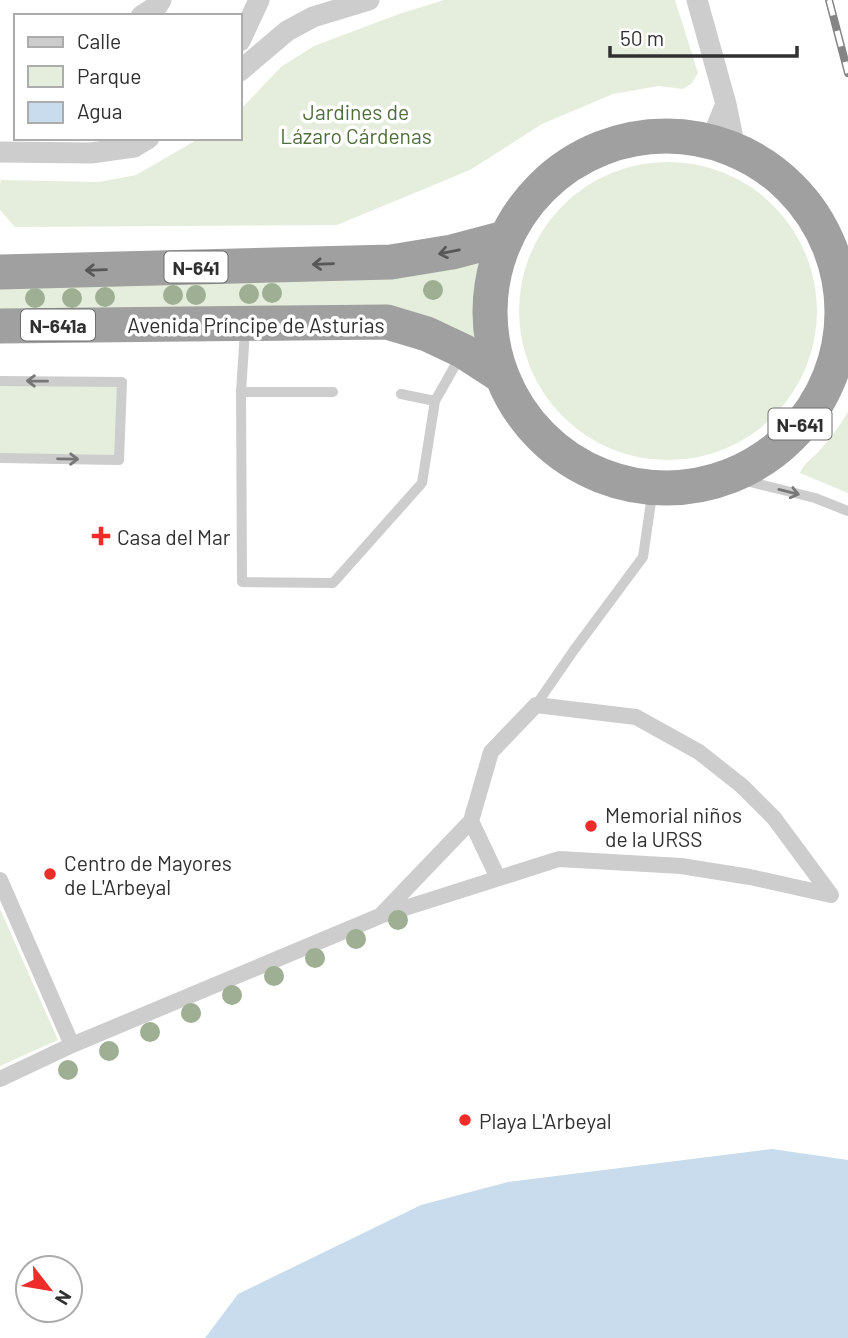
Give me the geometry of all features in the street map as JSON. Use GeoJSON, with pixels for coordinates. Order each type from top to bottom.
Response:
{"type":"FeatureCollection","features":[{"type":"Feature","properties":{"kind":"highway","name":"N-641"},"geometry":{"type":"LineString","coordinates":[[663,134],[703,138],[723,144],[759,160],[802,198],[841,268],[844,344],[813,410],[776,450],[730,477],[696,486],[662,489],[612,481],[572,463],[533,430],[500,375],[487,309],[505,238],[533,195],[582,155],[622,140],[663,134]]}},
{"type":"Feature","properties":{"kind":"highway","name":"N-641"},"geometry":{"type":"LineString","coordinates":[[0,272],[391,262],[452,252],[505,238]]}},
{"type":"Feature","properties":{"kind":"highway","name":"Avenida Príncipe de Asturias"},"geometry":{"type":"LineString","coordinates":[[0,326],[387,322],[427,334],[463,351],[500,375]]}},
{"type":"Feature","properties":{"kind":"street"},"geometry":{"type":"LineString","coordinates":[[144,14],[161,0]]}},
{"type":"Feature","properties":{"kind":"street"},"geometry":{"type":"LineString","coordinates":[[242,37],[260,0]]}},
{"type":"Feature","properties":{"kind":"street"},"geometry":{"type":"LineString","coordinates":[[697,0],[726,104],[723,144]]}},
{"type":"Feature","properties":{"kind":"street"},"geometry":{"type":"LineString","coordinates":[[242,69],[287,31],[313,17],[360,1]]}},
{"type":"Feature","properties":{"kind":"street"},"geometry":{"type":"LineString","coordinates":[[0,152],[90,153],[134,147],[146,140]]}},
{"type":"Feature","properties":{"kind":"street"},"geometry":{"type":"LineString","coordinates":[[0,1079],[72,1045],[380,916],[559,859],[681,866],[750,877],[831,895],[774,818],[742,786],[699,752],[636,717],[536,705],[491,752],[471,821],[380,916]]}},
{"type":"Feature","properties":{"kind":"street"},"geometry":{"type":"LineString","coordinates":[[471,821],[498,878]]}},
{"type":"Feature","properties":{"kind":"street"},"geometry":{"type":"LineString","coordinates":[[0,880],[72,1045]]}},
{"type":"Feature","properties":{"kind":"lane"},"geometry":{"type":"LineString","coordinates":[[246,323],[241,392],[242,582],[332,583],[422,482],[435,401],[463,351]]}},
{"type":"Feature","properties":{"kind":"lane"},"geometry":{"type":"LineString","coordinates":[[0,381],[122,382],[119,460],[0,458]]}},
{"type":"Feature","properties":{"kind":"lane"},"geometry":{"type":"LineString","coordinates":[[241,392],[333,392]]}},
{"type":"Feature","properties":{"kind":"lane"},"geometry":{"type":"LineString","coordinates":[[401,394],[435,401]]}},
{"type":"Feature","properties":{"kind":"lane"},"geometry":{"type":"LineString","coordinates":[[730,477],[815,498],[848,511]]}},
{"type":"Feature","properties":{"kind":"lane"},"geometry":{"type":"LineString","coordinates":[[536,705],[643,557],[653,488]]}},
{"type":"Feature","properties":{"kind":"green space","name":"Jardines de Lázaro Cárdenas"},"geometry":{"type":"Polygon","coordinates":[[[444,0],[675,0],[698,73],[692,83],[683,89],[659,86],[613,94],[542,124],[470,170],[337,225],[15,227],[0,210],[1,180],[99,182],[136,175],[197,140],[242,140],[242,108],[281,67],[314,46],[444,0]]]}},
{"type":"Feature","properties":{"kind":"green space"},"geometry":{"type":"Polygon","coordinates":[[[668,162],[697,165],[725,174],[751,187],[773,206],[792,228],[805,254],[814,282],[817,311],[814,340],[805,368],[792,394],[773,416],[751,435],[725,448],[697,457],[668,460],[639,457],[611,448],[585,435],[563,416],[544,394],[531,368],[522,340],[519,311],[522,282],[531,254],[544,228],[563,206],[585,187],[611,174],[639,165],[668,162]]]}},
{"type":"Feature","properties":{"kind":"green space"},"geometry":{"type":"Polygon","coordinates":[[[505,238],[487,309],[500,375],[427,334],[0,326],[0,272],[505,238]]]}},
{"type":"Feature","properties":{"kind":"green space"},"geometry":{"type":"Polygon","coordinates":[[[0,381],[122,382],[119,460],[0,458],[0,381]]]}},
{"type":"Feature","properties":{"kind":"green space"},"geometry":{"type":"Polygon","coordinates":[[[848,412],[848,493],[800,473],[828,441],[848,412]]]}},
{"type":"Feature","properties":{"kind":"green space"},"geometry":{"type":"Polygon","coordinates":[[[0,909],[58,1040],[0,1066],[0,909]]]}},
{"type":"Feature","properties":{"kind":"water"},"geometry":{"type":"Polygon","coordinates":[[[772,1149],[848,1160],[848,1338],[205,1338],[238,1294],[421,1205],[508,1182],[772,1149]]]}},
{"type":"Feature","properties":{"kind":"railway"},"geometry":{"type":"LineString","coordinates":[[829,0],[848,73]]}},
{"type":"Feature","properties":{"kind":"place","name":"Casa del Mar"},"geometry":{"type":"Point","coordinates":[101,536]}},
{"type":"Feature","properties":{"kind":"place","name":"Memorial niños de la URSS"},"geometry":{"type":"Point","coordinates":[591,826]}},
{"type":"Feature","properties":{"kind":"place","name":"Centro de Mayores de L'Arbeyal"},"geometry":{"type":"Point","coordinates":[50,874]}},
{"type":"Feature","properties":{"kind":"place","name":"Playa L'Arbeyal"},"geometry":{"type":"Point","coordinates":[465,1120]}}]}
